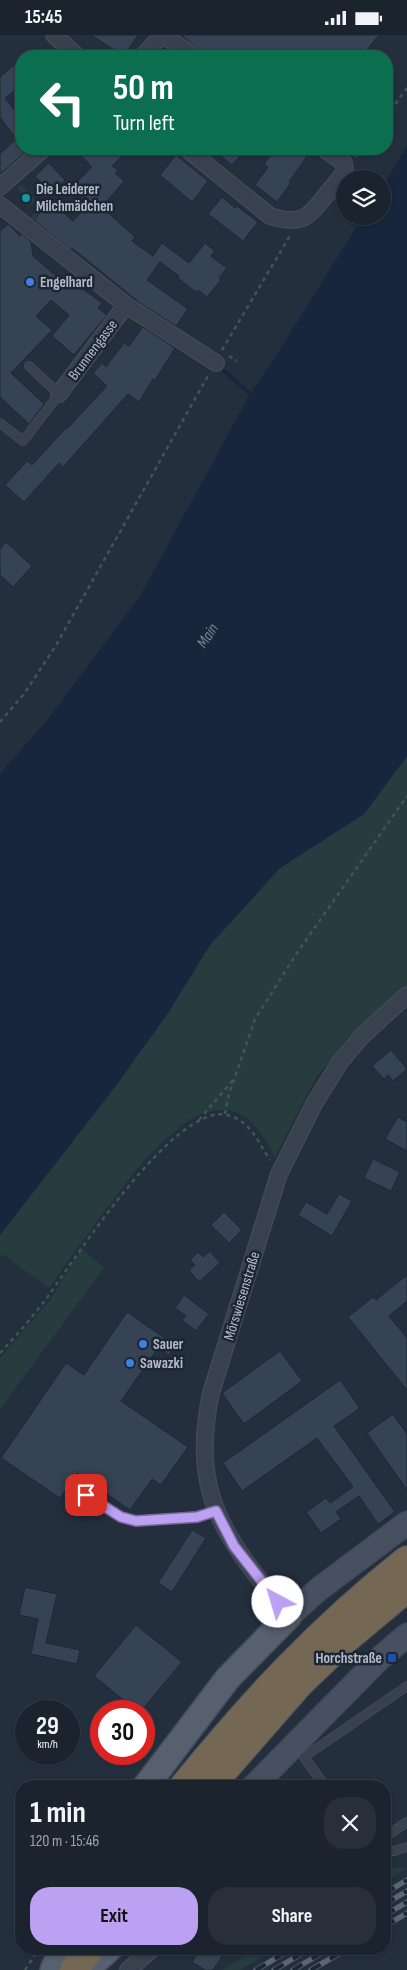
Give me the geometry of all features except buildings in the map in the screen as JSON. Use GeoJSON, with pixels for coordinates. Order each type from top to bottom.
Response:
{"type":"FeatureCollection","features":[{"type":"Feature","properties":{"kind":"highway"},"geometry":{"type":"LineString","coordinates":[[189,1780],[241,1717],[280,1675],[332,1623],[407,1560]]}},
{"type":"Feature","properties":{"kind":"highway"},"geometry":{"type":"LineString","coordinates":[[215,1780],[298,1684],[346,1639],[407,1588]]}},
{"type":"Feature","properties":{"kind":"highway"},"geometry":{"type":"LineString","coordinates":[[54,1970],[65,1955]]}},
{"type":"Feature","properties":{"kind":"highway"},"geometry":{"type":"LineString","coordinates":[[74,1970],[85,1955]]}},
{"type":"Feature","properties":{"kind":"main road"},"geometry":{"type":"LineString","coordinates":[[151,1780],[228,1678],[289,1616]]}},
{"type":"Feature","properties":{"kind":"main road"},"geometry":{"type":"LineString","coordinates":[[54,1970],[60,1955]]}},
{"type":"Feature","properties":{"kind":"main road"},"geometry":{"type":"LineString","coordinates":[[86,1970],[102,1955]]}},
{"type":"Feature","properties":{"kind":"street"},"geometry":{"type":"LineString","coordinates":[[54,35],[70,50]]}},
{"type":"Feature","properties":{"kind":"street"},"geometry":{"type":"LineString","coordinates":[[149,50],[163,35],[185,50]]}},
{"type":"Feature","properties":{"kind":"street"},"geometry":{"type":"LineString","coordinates":[[0,187],[36,155]]}},
{"type":"Feature","properties":{"kind":"street"},"geometry":{"type":"LineString","coordinates":[[194,155],[270,216],[285,221],[300,219],[311,213],[346,169],[344,163],[333,155]]}},
{"type":"Feature","properties":{"kind":"street","name":"Brunnengasse"},"geometry":{"type":"LineString","coordinates":[[0,205],[126,305],[216,363]]}},
{"type":"Feature","properties":{"kind":"street","name":"Brunnengasse"},"geometry":{"type":"LineString","coordinates":[[59,394],[126,305]]}},
{"type":"Feature","properties":{"kind":"street","name":"Mörswiesenstraße"},"geometry":{"type":"LineString","coordinates":[[289,1616],[234,1546],[216,1511],[206,1473],[204,1442],[206,1416],[211,1393],[279,1174],[314,1104],[340,1062],[362,1036],[407,995]]}},
{"type":"Feature","properties":{"kind":"street"},"geometry":{"type":"LineString","coordinates":[[289,1616],[319,1589],[407,1523]]}},
{"type":"Feature","properties":{"kind":"street"},"geometry":{"type":"LineString","coordinates":[[260,1780],[373,1665],[407,1635]]}},
{"type":"Feature","properties":{"kind":"street"},"geometry":{"type":"LineString","coordinates":[[128,1970],[145,1955]]}},
{"type":"Feature","properties":{"kind":"lane"},"geometry":{"type":"LineString","coordinates":[[0,423],[22,441],[59,394],[29,366]]}},
{"type":"Feature","properties":{"kind":"lane"},"geometry":{"type":"LineString","coordinates":[[86,1495],[121,1517],[136,1521],[197,1517],[216,1511]]}},
{"type":"Feature","properties":{"kind":"lane"},"geometry":{"type":"LineString","coordinates":[[321,1780],[304,1757],[407,1686]]}},
{"type":"Feature","properties":{"kind":"lane"},"geometry":{"type":"LineString","coordinates":[[391,1833],[407,1822]]}},
{"type":"Feature","properties":{"kind":"lane"},"geometry":{"type":"LineString","coordinates":[[391,1851],[407,1847]]}},
{"type":"Feature","properties":{"kind":"path"},"geometry":{"type":"LineString","coordinates":[[393,107],[407,88]]}},
{"type":"Feature","properties":{"kind":"path"},"geometry":{"type":"LineString","coordinates":[[0,722],[24,694],[55,647],[300,219]]}},
{"type":"Feature","properties":{"kind":"path"},"geometry":{"type":"LineString","coordinates":[[225,1114],[234,1079],[255,1019],[297,953],[407,797]]}},
{"type":"Feature","properties":{"kind":"path"},"geometry":{"type":"LineString","coordinates":[[197,1122],[234,1079]]}},
{"type":"Feature","properties":{"kind":"path"},"geometry":{"type":"LineString","coordinates":[[0,1353],[48,1297],[81,1247],[137,1175],[187,1127],[206,1117],[225,1114],[242,1121],[255,1134],[279,1174]]}},
{"type":"Feature","properties":{"kind":"path"},"geometry":{"type":"LineString","coordinates":[[25,1970],[35,1955]]}},
{"type":"Feature","properties":{"kind":"green space"},"geometry":{"type":"Polygon","coordinates":[[[21,185],[44,208],[32,223],[28,220],[39,208],[17,189],[21,185]]]}},
{"type":"Feature","properties":{"kind":"green space"},"geometry":{"type":"Polygon","coordinates":[[[407,756],[407,989],[349,1036],[315,1079],[275,1157],[259,1131],[242,1115],[223,1110],[205,1113],[188,1121],[153,1151],[114,1199],[49,1288],[2,1254],[0,1257],[0,1235],[115,1087],[166,1016],[210,945],[280,868],[364,814],[407,756]]]}},
{"type":"Feature","properties":{"kind":"green space"},"geometry":{"type":"Polygon","coordinates":[[[82,1248],[104,1268],[0,1409],[0,1358],[50,1300],[82,1248]]]}},
{"type":"Feature","properties":{"kind":"green space"},"geometry":{"type":"Polygon","coordinates":[[[391,1868],[407,1868],[391,1878],[391,1868]]]}},
{"type":"Feature","properties":{"kind":"green space"},"geometry":{"type":"Polygon","coordinates":[[[246,1955],[265,1955],[240,1970],[223,1970],[246,1955]]]}},
{"type":"Feature","properties":{"kind":"water","name":"Main"},"geometry":{"type":"Polygon","coordinates":[[[407,146],[407,756],[364,814],[280,868],[210,945],[166,1016],[115,1087],[0,1235],[0,774],[49,718],[140,596],[250,394],[357,225],[391,225],[391,172],[407,146]]]}},
{"type":"Feature","properties":{"kind":"waterway"},"geometry":{"type":"LineString","coordinates":[[224,371],[250,394]]}},
{"type":"Feature","properties":{"kind":"railway"},"geometry":{"type":"LineString","coordinates":[[391,1889],[407,1880]]}},
{"type":"Feature","properties":{"kind":"railway"},"geometry":{"type":"LineString","coordinates":[[391,1900],[407,1891]]}},
{"type":"Feature","properties":{"kind":"railway"},"geometry":{"type":"LineString","coordinates":[[391,1911],[407,1902]]}},
{"type":"Feature","properties":{"kind":"railway"},"geometry":{"type":"LineString","coordinates":[[391,1922],[407,1913]]}},
{"type":"Feature","properties":{"kind":"railway"},"geometry":{"type":"LineString","coordinates":[[256,1970],[281,1955]]}},
{"type":"Feature","properties":{"kind":"railway"},"geometry":{"type":"LineString","coordinates":[[274,1970],[299,1955]]}},
{"type":"Feature","properties":{"kind":"railway"},"geometry":{"type":"LineString","coordinates":[[293,1970],[318,1955]]}},
{"type":"Feature","properties":{"kind":"railway"},"geometry":{"type":"LineString","coordinates":[[311,1970],[337,1955]]}},
{"type":"Feature","properties":{"kind":"place","name":"Die Leiderer Milchmädchen"},"geometry":{"type":"Point","coordinates":[26,198]}},
{"type":"Feature","properties":{"kind":"place","name":"Engelhard"},"geometry":{"type":"Point","coordinates":[30,282]}},
{"type":"Feature","properties":{"kind":"place","name":"Sauer"},"geometry":{"type":"Point","coordinates":[143,1344]}},
{"type":"Feature","properties":{"kind":"place","name":"Sawazki"},"geometry":{"type":"Point","coordinates":[130,1363]}},
{"type":"Feature","properties":{"kind":"place","name":"Horchstraße"},"geometry":{"type":"Point","coordinates":[392,1658]}},
{"type":"Feature","properties":{"kind":"route"},"geometry":{"type":"LineString","coordinates":[[86,1495],[121,1517],[136,1521],[197,1517],[216,1511],[234,1546],[278,1602]]}}]}
